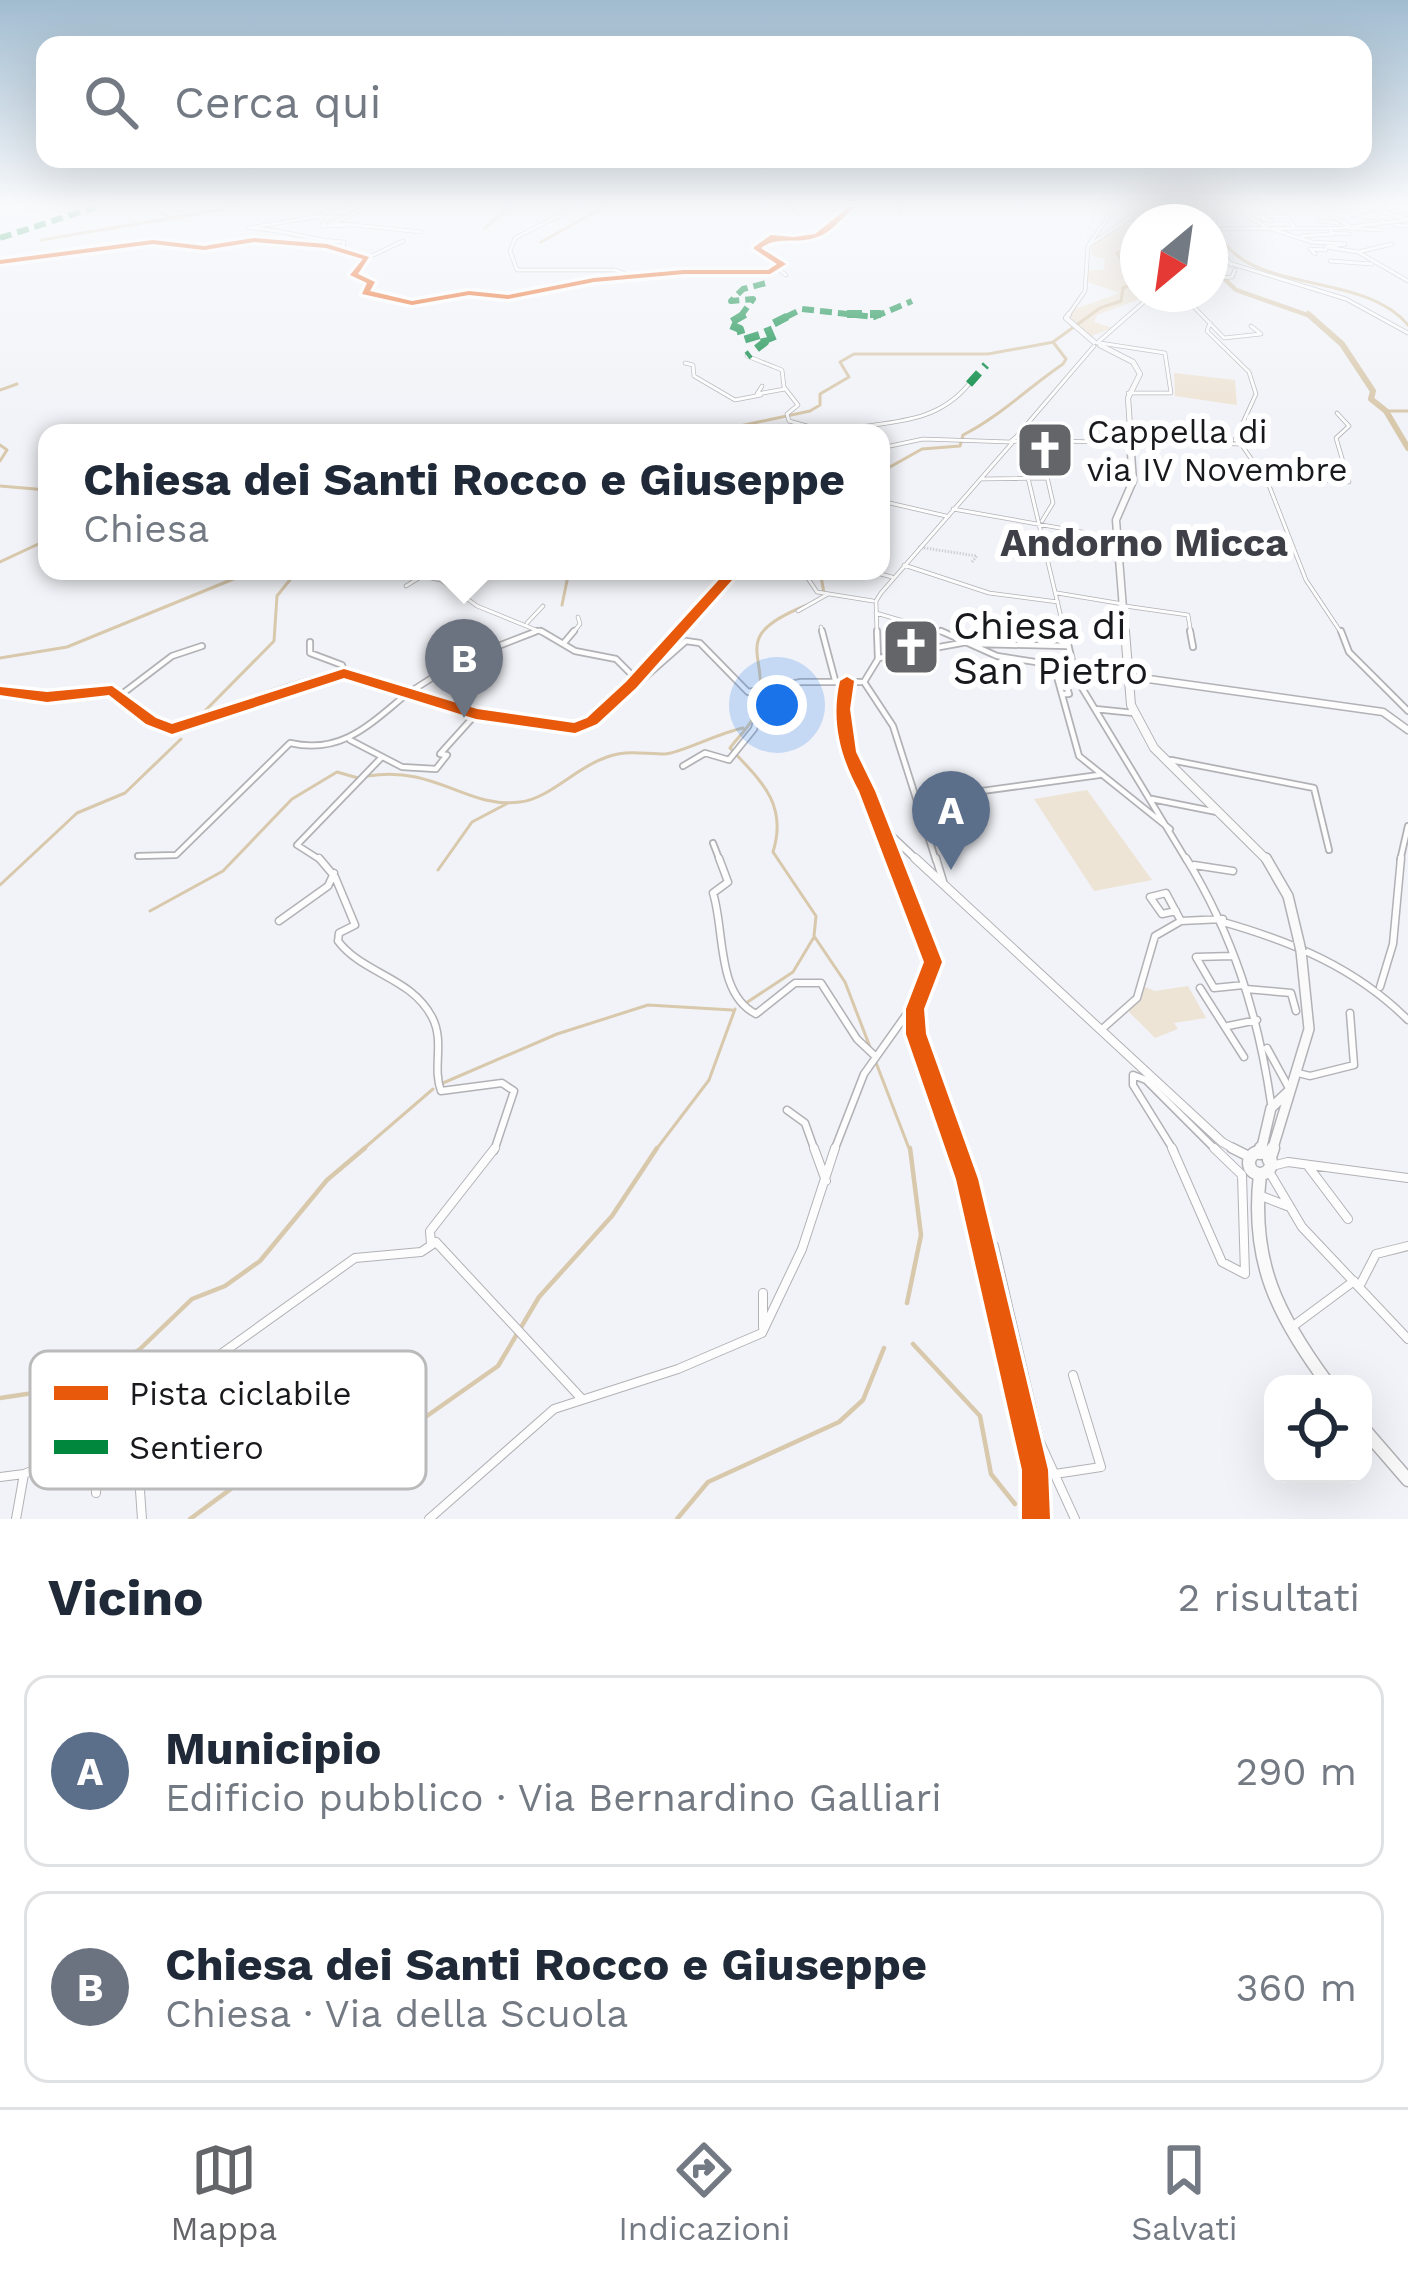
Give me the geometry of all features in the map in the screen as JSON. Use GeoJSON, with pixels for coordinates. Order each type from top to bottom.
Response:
{"type":"FeatureCollection","features":[{"type":"Feature","properties":{"kind":"main road"},"geometry":{"type":"LineString","coordinates":[[1086,278],[1085,291],[1068,313],[1068,322],[1137,365],[1139,377],[1128,393],[1133,481],[1116,514],[1127,676],[1134,713],[1165,759],[1222,812],[1278,877],[1300,946],[1310,1017],[1298,1073],[1263,1164]]}},
{"type":"Feature","properties":{"kind":"main road"},"geometry":{"type":"LineString","coordinates":[[1290,1090],[1271,1108],[1256,1240],[1292,1327],[1322,1375]]}},
{"type":"Feature","properties":{"kind":"main road"},"geometry":{"type":"LineString","coordinates":[[1372,1438],[1408,1480]]}},
{"type":"Feature","properties":{"kind":"street"},"geometry":{"type":"LineString","coordinates":[[361,278],[371,282],[365,292],[418,303],[644,278]]}},
{"type":"Feature","properties":{"kind":"street"},"geometry":{"type":"LineString","coordinates":[[1273,278],[1346,299],[1408,333]]}},
{"type":"Feature","properties":{"kind":"street"},"geometry":{"type":"LineString","coordinates":[[864,682],[878,658],[876,602],[892,578],[978,478],[1019,439],[1097,344],[1133,312]]}},
{"type":"Feature","properties":{"kind":"street"},"geometry":{"type":"LineString","coordinates":[[1202,312],[1230,339],[1262,334],[1251,326]]}},
{"type":"Feature","properties":{"kind":"street"},"geometry":{"type":"LineString","coordinates":[[1210,323],[1207,332],[1249,372],[1256,394],[1235,440]]}},
{"type":"Feature","properties":{"kind":"street"},"geometry":{"type":"LineString","coordinates":[[1097,344],[1165,353],[1171,394],[1128,393]]}},
{"type":"Feature","properties":{"kind":"street"},"geometry":{"type":"LineString","coordinates":[[746,356],[782,370],[785,389],[798,405],[788,420],[803,424]]}},
{"type":"Feature","properties":{"kind":"street"},"geometry":{"type":"LineString","coordinates":[[685,363],[693,365],[694,376],[735,400],[785,389]]}},
{"type":"Feature","properties":{"kind":"street"},"geometry":{"type":"LineString","coordinates":[[890,426],[961,400],[969,384]]}},
{"type":"Feature","properties":{"kind":"street"},"geometry":{"type":"LineString","coordinates":[[761,395],[755,390],[762,386]]}},
{"type":"Feature","properties":{"kind":"street"},"geometry":{"type":"LineString","coordinates":[[1261,475],[1349,482],[1336,438],[1349,426],[1337,413]]}},
{"type":"Feature","properties":{"kind":"street"},"geometry":{"type":"LineString","coordinates":[[890,446],[922,439],[1019,439],[1053,444],[1235,440]]}},
{"type":"Feature","properties":{"kind":"street"},"geometry":{"type":"LineString","coordinates":[[1019,439],[1073,668],[1223,920],[1261,1034],[1271,1108]]}},
{"type":"Feature","properties":{"kind":"street"},"geometry":{"type":"LineString","coordinates":[[1235,440],[1261,475],[1306,580],[1340,627],[1348,652],[1408,712]]}},
{"type":"Feature","properties":{"kind":"street"},"geometry":{"type":"LineString","coordinates":[[1040,523],[1048,519],[1053,503],[1047,478],[1053,444]]}},
{"type":"Feature","properties":{"kind":"street"},"geometry":{"type":"LineString","coordinates":[[978,478],[1047,478]]}},
{"type":"Feature","properties":{"kind":"street"},"geometry":{"type":"LineString","coordinates":[[890,503],[947,516]]}},
{"type":"Feature","properties":{"kind":"street"},"geometry":{"type":"LineString","coordinates":[[953,509],[1150,544]]}},
{"type":"Feature","properties":{"kind":"street"},"geometry":{"type":"LineString","coordinates":[[904,565],[989,593],[1058,602]]}},
{"type":"Feature","properties":{"kind":"street"},"geometry":{"type":"LineString","coordinates":[[406,586],[419,580]]}},
{"type":"Feature","properties":{"kind":"street"},"geometry":{"type":"LineString","coordinates":[[434,580],[476,606],[527,623],[563,644],[616,658],[633,682]]}},
{"type":"Feature","properties":{"kind":"street"},"geometry":{"type":"LineString","coordinates":[[0,691],[47,697],[104,689],[122,694],[151,721],[172,729],[344,673],[476,714],[575,728],[592,721],[633,682],[726,580]]}},
{"type":"Feature","properties":{"kind":"street"},"geometry":{"type":"LineString","coordinates":[[808,580],[814,590],[825,594],[876,602]]}},
{"type":"Feature","properties":{"kind":"street"},"geometry":{"type":"LineString","coordinates":[[1057,593],[1188,614],[1193,647]]}},
{"type":"Feature","properties":{"kind":"street"},"geometry":{"type":"LineString","coordinates":[[798,610],[825,594]]}},
{"type":"Feature","properties":{"kind":"street"},"geometry":{"type":"LineString","coordinates":[[527,623],[543,606]]}},
{"type":"Feature","properties":{"kind":"street"},"geometry":{"type":"LineString","coordinates":[[876,613],[926,624],[1010,659],[1054,669],[1383,712],[1408,730]]}},
{"type":"Feature","properties":{"kind":"street"},"geometry":{"type":"LineString","coordinates":[[563,644],[580,624],[575,622],[578,617]]}},
{"type":"Feature","properties":{"kind":"street"},"geometry":{"type":"LineString","coordinates":[[821,627],[835,680]]}},
{"type":"Feature","properties":{"kind":"street"},"geometry":{"type":"LineString","coordinates":[[138,856],[170,858],[191,844],[202,825],[290,742],[316,749],[350,740],[441,665],[497,651],[539,630]]}},
{"type":"Feature","properties":{"kind":"street"},"geometry":{"type":"LineString","coordinates":[[633,682],[642,682],[680,644],[694,641],[740,687],[761,693],[801,682],[864,682]]}},
{"type":"Feature","properties":{"kind":"street"},"geometry":{"type":"LineString","coordinates":[[310,642],[310,653],[342,665],[344,673]]}},
{"type":"Feature","properties":{"kind":"street"},"geometry":{"type":"LineString","coordinates":[[878,658],[967,642]]}},
{"type":"Feature","properties":{"kind":"street"},"geometry":{"type":"LineString","coordinates":[[976,645],[1067,646]]}},
{"type":"Feature","properties":{"kind":"street"},"geometry":{"type":"LineString","coordinates":[[122,694],[172,656],[202,646]]}},
{"type":"Feature","properties":{"kind":"street"},"geometry":{"type":"LineString","coordinates":[[895,646],[896,656]]}},
{"type":"Feature","properties":{"kind":"street"},"geometry":{"type":"LineString","coordinates":[[1054,669],[1079,756],[1172,830]]}},
{"type":"Feature","properties":{"kind":"street"},"geometry":{"type":"LineString","coordinates":[[429,1519],[538,1418],[580,1398],[678,1369],[762,1333],[794,1269],[826,1180],[843,1113],[898,1018],[934,972],[852,766],[842,694],[847,681]]}},
{"type":"Feature","properties":{"kind":"street"},"geometry":{"type":"LineString","coordinates":[[864,682],[890,719],[946,889]]}},
{"type":"Feature","properties":{"kind":"street"},"geometry":{"type":"LineString","coordinates":[[683,766],[705,753],[735,757],[762,712],[761,693]]}},
{"type":"Feature","properties":{"kind":"street"},"geometry":{"type":"LineString","coordinates":[[1094,709],[1134,713]]}},
{"type":"Feature","properties":{"kind":"street"},"geometry":{"type":"LineString","coordinates":[[350,740],[408,769],[436,769],[447,755],[440,754],[444,746],[476,714]]}},
{"type":"Feature","properties":{"kind":"street"},"geometry":{"type":"LineString","coordinates":[[380,759],[297,840],[324,858],[334,873],[355,925],[338,937],[353,962],[380,968],[418,996],[432,1016],[441,1050],[436,1082],[441,1091],[502,1083],[514,1091],[492,1158],[430,1231],[431,1244]]}},
{"type":"Feature","properties":{"kind":"street"},"geometry":{"type":"LineString","coordinates":[[1165,759],[1314,788],[1329,850]]}},
{"type":"Feature","properties":{"kind":"street"},"geometry":{"type":"LineString","coordinates":[[931,798],[1099,775]]}},
{"type":"Feature","properties":{"kind":"street"},"geometry":{"type":"LineString","coordinates":[[1153,800],[1222,812]]}},
{"type":"Feature","properties":{"kind":"street"},"geometry":{"type":"LineString","coordinates":[[1378,988],[1405,929],[1402,855],[1408,826]]}},
{"type":"Feature","properties":{"kind":"street"},"geometry":{"type":"LineString","coordinates":[[880,827],[1218,1144],[1242,1175],[1245,1274],[1222,1262],[1188,1179],[1132,1085],[1133,1075],[1146,1080],[1218,1144],[1263,1164],[1288,1162],[1408,1178]]}},
{"type":"Feature","properties":{"kind":"street"},"geometry":{"type":"LineString","coordinates":[[713,843],[729,886],[713,893],[726,931],[727,979],[737,1002],[756,1014],[795,983],[821,983],[841,1008],[855,1042],[876,1057]]}},
{"type":"Feature","properties":{"kind":"street"},"geometry":{"type":"LineString","coordinates":[[1193,865],[1233,871]]}},
{"type":"Feature","properties":{"kind":"street"},"geometry":{"type":"LineString","coordinates":[[279,921],[328,886],[334,873]]}},
{"type":"Feature","properties":{"kind":"street"},"geometry":{"type":"LineString","coordinates":[[1176,911],[1181,921]]}},
{"type":"Feature","properties":{"kind":"street"},"geometry":{"type":"LineString","coordinates":[[1101,1030],[1137,998],[1155,936],[1181,921],[1223,920],[1278,936],[1378,988],[1408,1020]]}},
{"type":"Feature","properties":{"kind":"street"},"geometry":{"type":"LineString","coordinates":[[1234,956],[1196,957],[1214,988],[1291,993],[1296,1011]]}},
{"type":"Feature","properties":{"kind":"street"},"geometry":{"type":"LineString","coordinates":[[1200,988],[1244,1057]]}},
{"type":"Feature","properties":{"kind":"street"},"geometry":{"type":"LineString","coordinates":[[918,998],[916,1034],[959,1150],[1035,1470],[1036,1519]]}},
{"type":"Feature","properties":{"kind":"street"},"geometry":{"type":"LineString","coordinates":[[1298,1073],[1310,1076],[1354,1065],[1350,1013]]}},
{"type":"Feature","properties":{"kind":"street"},"geometry":{"type":"LineString","coordinates":[[1226,1026],[1257,1020]]}},
{"type":"Feature","properties":{"kind":"street"},"geometry":{"type":"LineString","coordinates":[[1261,1034],[1290,1090]]}},
{"type":"Feature","properties":{"kind":"street"},"geometry":{"type":"LineString","coordinates":[[787,1110],[805,1123],[826,1180]]}},
{"type":"Feature","properties":{"kind":"street"},"geometry":{"type":"LineString","coordinates":[[1273,1144],[1288,1162]]}},
{"type":"Feature","properties":{"kind":"street"},"geometry":{"type":"LineString","coordinates":[[1263,1164],[1288,1206],[1408,1339]]}},
{"type":"Feature","properties":{"kind":"street"},"geometry":{"type":"LineString","coordinates":[[1308,1165],[1348,1219]]}},
{"type":"Feature","properties":{"kind":"street"},"geometry":{"type":"LineString","coordinates":[[1258,1196],[1288,1206]]}},
{"type":"Feature","properties":{"kind":"street"},"geometry":{"type":"LineString","coordinates":[[979,1234],[994,1246],[1039,1440],[1075,1519]]}},
{"type":"Feature","properties":{"kind":"street"},"geometry":{"type":"LineString","coordinates":[[228,1351],[355,1258],[421,1252],[440,1244],[580,1398]]}},
{"type":"Feature","properties":{"kind":"street"},"geometry":{"type":"LineString","coordinates":[[1292,1327],[1356,1284],[1376,1254],[1408,1246]]}},
{"type":"Feature","properties":{"kind":"street"},"geometry":{"type":"LineString","coordinates":[[762,1333],[763,1293]]}},
{"type":"Feature","properties":{"kind":"street"},"geometry":{"type":"LineString","coordinates":[[1055,1474],[1101,1467],[1073,1375]]}},
{"type":"Feature","properties":{"kind":"street"},"geometry":{"type":"LineString","coordinates":[[0,1477],[30,1471]]}},
{"type":"Feature","properties":{"kind":"street"},"geometry":{"type":"LineString","coordinates":[[16,1519],[24,1474]]}},
{"type":"Feature","properties":{"kind":"street"},"geometry":{"type":"LineString","coordinates":[[96,1489],[96,1493]]}},
{"type":"Feature","properties":{"kind":"street"},"geometry":{"type":"LineString","coordinates":[[140,1489],[142,1519]]}},
{"type":"Feature","properties":{"kind":"shaded area"},"geometry":{"type":"Polygon","coordinates":[[[1088,278],[1120,278],[1120,293],[1088,282],[1088,278]]]}},
{"type":"Feature","properties":{"kind":"shaded area"},"geometry":{"type":"Polygon","coordinates":[[[1120,293],[1120,306],[1097,315],[1094,322],[1112,328],[1089,337],[1069,321],[1072,310],[1120,293]]]}},
{"type":"Feature","properties":{"kind":"shaded area"},"geometry":{"type":"Polygon","coordinates":[[[1174,373],[1235,380],[1237,405],[1175,396],[1174,373]]]}},
{"type":"Feature","properties":{"kind":"shaded area"},"geometry":{"type":"Polygon","coordinates":[[[1087,790],[1152,880],[1094,891],[1034,799],[1087,790]]]}},
{"type":"Feature","properties":{"kind":"shaded area"},"geometry":{"type":"Polygon","coordinates":[[[1188,986],[1206,1018],[1174,1023],[1178,1029],[1155,1038],[1129,1012],[1145,987],[1155,991],[1188,986]]]}},
{"type":"Feature","properties":{"kind":"waterway"},"geometry":{"type":"LineString","coordinates":[[1291,278],[1363,296],[1408,325]]}},
{"type":"Feature","properties":{"kind":"waterway"},"geometry":{"type":"LineString","coordinates":[[1228,282],[1236,290],[1310,316]]}},
{"type":"Feature","properties":{"kind":"waterway"},"geometry":{"type":"LineString","coordinates":[[1053,342],[1100,308],[1120,301]]}},
{"type":"Feature","properties":{"kind":"waterway"},"geometry":{"type":"LineString","coordinates":[[1310,316],[1342,344],[1373,391],[1371,399],[1386,411],[1408,448]]}},
{"type":"Feature","properties":{"kind":"waterway"},"geometry":{"type":"LineString","coordinates":[[749,424],[820,405],[820,394],[849,377],[840,362],[854,354],[988,354],[1053,342]]}},
{"type":"Feature","properties":{"kind":"waterway"},"geometry":{"type":"LineString","coordinates":[[890,467],[922,449],[960,446],[963,435],[1063,364],[1066,359],[1053,342]]}},
{"type":"Feature","properties":{"kind":"waterway"},"geometry":{"type":"LineString","coordinates":[[0,390],[17,384]]}},
{"type":"Feature","properties":{"kind":"waterway"},"geometry":{"type":"LineString","coordinates":[[1386,411],[1408,411]]}},
{"type":"Feature","properties":{"kind":"waterway"},"geometry":{"type":"LineString","coordinates":[[0,445],[7,450],[0,461]]}},
{"type":"Feature","properties":{"kind":"waterway"},"geometry":{"type":"LineString","coordinates":[[0,486],[38,489]]}},
{"type":"Feature","properties":{"kind":"waterway"},"geometry":{"type":"LineString","coordinates":[[0,562],[38,544]]}},
{"type":"Feature","properties":{"kind":"waterway"},"geometry":{"type":"LineString","coordinates":[[0,658],[67,647],[231,580]]}},
{"type":"Feature","properties":{"kind":"waterway"},"geometry":{"type":"LineString","coordinates":[[199,717],[274,641],[277,596],[290,580]]}},
{"type":"Feature","properties":{"kind":"waterway"},"geometry":{"type":"LineString","coordinates":[[562,605],[567,580]]}},
{"type":"Feature","properties":{"kind":"waterway"},"geometry":{"type":"LineString","coordinates":[[822,580],[824,593]]}},
{"type":"Feature","properties":{"kind":"waterway"},"geometry":{"type":"LineString","coordinates":[[807,605],[782,617],[759,638],[757,709],[730,748],[769,794],[777,820],[773,852],[816,916],[814,936],[845,982],[910,1151]]}},
{"type":"Feature","properties":{"kind":"waterway"},"geometry":{"type":"LineString","coordinates":[[368,776],[413,776],[483,799],[520,802],[610,756],[671,753],[743,728]]}},
{"type":"Feature","properties":{"kind":"waterway"},"geometry":{"type":"LineString","coordinates":[[0,885],[77,813],[125,793],[181,739]]}},
{"type":"Feature","properties":{"kind":"waterway"},"geometry":{"type":"LineString","coordinates":[[150,911],[223,871],[292,799],[337,772],[358,778]]}},
{"type":"Feature","properties":{"kind":"waterway"},"geometry":{"type":"LineString","coordinates":[[438,870],[472,822],[508,803]]}},
{"type":"Feature","properties":{"kind":"waterway"},"geometry":{"type":"LineString","coordinates":[[746,1003],[793,972],[814,937]]}},
{"type":"Feature","properties":{"kind":"waterway"},"geometry":{"type":"LineString","coordinates":[[443,1083],[557,1034],[648,1005],[732,1010]]}},
{"type":"Feature","properties":{"kind":"waterway"},"geometry":{"type":"LineString","coordinates":[[655,1151],[709,1080],[735,1009]]}},
{"type":"Feature","properties":{"kind":"waterway"},"geometry":{"type":"LineString","coordinates":[[361,1151],[433,1089]]}},
{"type":"Feature","properties":{"kind":"waterway"},"geometry":{"type":"LineString","coordinates":[[137,1351],[192,1299],[225,1286],[260,1261],[327,1180],[365,1148]]}},
{"type":"Feature","properties":{"kind":"waterway"},"geometry":{"type":"LineString","coordinates":[[907,1303],[921,1235],[910,1148]]}},
{"type":"Feature","properties":{"kind":"waterway"},"geometry":{"type":"LineString","coordinates":[[426,1417],[498,1366],[539,1297],[612,1216],[655,1151]]}},
{"type":"Feature","properties":{"kind":"waterway"},"geometry":{"type":"LineString","coordinates":[[913,1344],[980,1416],[991,1474],[1015,1504]]}},
{"type":"Feature","properties":{"kind":"waterway"},"geometry":{"type":"LineString","coordinates":[[677,1519],[708,1482],[839,1422],[863,1400],[884,1348]]}},
{"type":"Feature","properties":{"kind":"waterway"},"geometry":{"type":"LineString","coordinates":[[0,1398],[30,1393]]}},
{"type":"Feature","properties":{"kind":"waterway"},"geometry":{"type":"LineString","coordinates":[[190,1519],[231,1489]]}},
{"type":"Feature","properties":{"kind":"tunnel"},"geometry":{"type":"LineString","coordinates":[[918,547],[977,556],[971,563]]}},
{"type":"Feature","properties":{"kind":"marked path"},"geometry":{"type":"LineString","coordinates":[[747,356],[765,342],[763,334],[743,340],[740,329],[728,324],[744,315],[753,299],[731,301],[743,289],[766,283]]}},
{"type":"Feature","properties":{"kind":"marked path"},"geometry":{"type":"LineString","coordinates":[[773,341],[767,327],[802,309],[874,317],[912,301]]}},
{"type":"Feature","properties":{"kind":"marked path"},"geometry":{"type":"LineString","coordinates":[[969,384],[986,365]]}},
{"type":"Feature","properties":{"kind":"cycle path"},"geometry":{"type":"LineString","coordinates":[[361,278],[371,282],[365,292],[412,303],[469,293],[508,297],[618,278]]}},
{"type":"Feature","properties":{"kind":"cycle path"},"geometry":{"type":"LineString","coordinates":[[0,691],[47,697],[112,690],[151,721],[172,729],[344,673],[476,714],[575,728],[592,721],[631,685],[726,580]]}},
{"type":"Feature","properties":{"kind":"cycle path"},"geometry":{"type":"LineString","coordinates":[[847,681],[843,723],[849,752],[933,962],[915,1009],[916,1034],[967,1179],[1035,1470],[1036,1519]]}},
{"type":"Feature","properties":{"kind":"place","name":"Cappella di via IV Novembre"},"geometry":{"type":"Point","coordinates":[1045,450]}},
{"type":"Feature","properties":{"kind":"place","name":"Chiesa di San Pietro"},"geometry":{"type":"Point","coordinates":[911,647]}},
{"type":"Feature","properties":{"kind":"place","name":"Chiesa dei Santi Rocco e Giuseppe"},"geometry":{"type":"Point","coordinates":[464,718]}},
{"type":"Feature","properties":{"kind":"place","name":"Municipio"},"geometry":{"type":"Point","coordinates":[951,870]}},
{"type":"Feature","properties":{"kind":"district","name":"Andorno Micca"},"geometry":{"type":"Point","coordinates":[1144,542]}}]}
